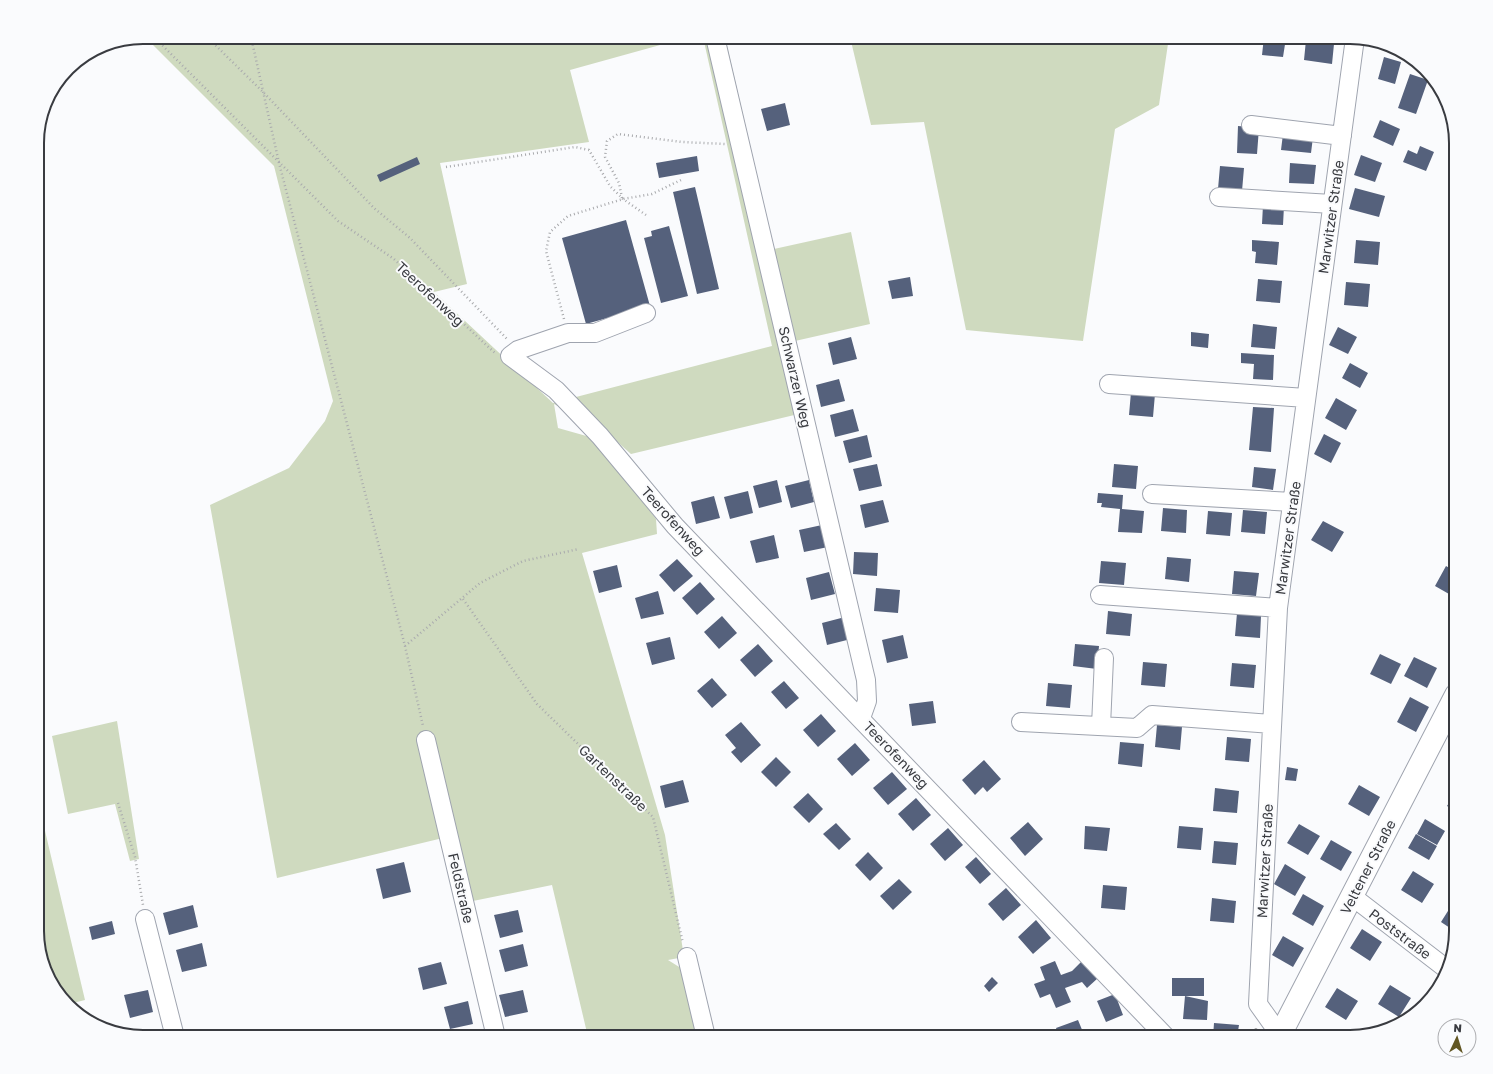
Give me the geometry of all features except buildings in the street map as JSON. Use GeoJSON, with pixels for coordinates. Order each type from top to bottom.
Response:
{"type":"FeatureCollection","features":[{"type":"Feature","properties":{"kind":"main road","name":"Veltener Straße"},"geometry":{"type":"LineString","coordinates":[[1283,1030],[1449,709]]}},
{"type":"Feature","properties":{"kind":"street","name":"Schwarzer Weg"},"geometry":{"type":"LineString","coordinates":[[716,44],[866,680],[867,701],[861,718]]}},
{"type":"Feature","properties":{"kind":"street","name":"Marwitzer Straße"},"geometry":{"type":"LineString","coordinates":[[1276,1030],[1258,1004],[1278,608],[1354,44]]}},
{"type":"Feature","properties":{"kind":"street"},"geometry":{"type":"LineString","coordinates":[[1251,125],[1342,136]]}},
{"type":"Feature","properties":{"kind":"street"},"geometry":{"type":"LineString","coordinates":[[1219,197],[1332,204]]}},
{"type":"Feature","properties":{"kind":"street"},"geometry":{"type":"LineString","coordinates":[[514,353],[568,333],[595,333],[646,313]]}},
{"type":"Feature","properties":{"kind":"street","name":"Teerofenweg"},"geometry":{"type":"LineString","coordinates":[[514,353],[556,390],[600,436],[675,526],[1159,1030]]}},
{"type":"Feature","properties":{"kind":"street"},"geometry":{"type":"LineString","coordinates":[[1109,384],[1306,398]]}},
{"type":"Feature","properties":{"kind":"street"},"geometry":{"type":"LineString","coordinates":[[1152,494],[1292,502]]}},
{"type":"Feature","properties":{"kind":"street"},"geometry":{"type":"LineString","coordinates":[[1100,595],[1278,608]]}},
{"type":"Feature","properties":{"kind":"street"},"geometry":{"type":"LineString","coordinates":[[1101,726],[1104,658]]}},
{"type":"Feature","properties":{"kind":"street"},"geometry":{"type":"LineString","coordinates":[[1021,722],[1137,728],[1152,715],[1272,724]]}},
{"type":"Feature","properties":{"kind":"street","name":"Feldstraße"},"geometry":{"type":"LineString","coordinates":[[426,740],[494,1030]]}},
{"type":"Feature","properties":{"kind":"street","name":"Poststraße"},"geometry":{"type":"LineString","coordinates":[[1353,897],[1443,966]]}},
{"type":"Feature","properties":{"kind":"street"},"geometry":{"type":"LineString","coordinates":[[145,919],[173,1030]]}},
{"type":"Feature","properties":{"kind":"street"},"geometry":{"type":"LineString","coordinates":[[686,957],[704,1030]]}},
{"type":"Feature","properties":{"kind":"path","name":"Teerofenweg"},"geometry":{"type":"LineString","coordinates":[[161,44],[338,221],[394,259],[495,354],[514,353]]}},
{"type":"Feature","properties":{"kind":"path"},"geometry":{"type":"LineString","coordinates":[[214,44],[263,92],[374,208],[410,238],[514,353]]}},
{"type":"Feature","properties":{"kind":"path"},"geometry":{"type":"LineString","coordinates":[[253,44],[279,163],[405,646],[426,740]]}},
{"type":"Feature","properties":{"kind":"path"},"geometry":{"type":"LineString","coordinates":[[622,199],[620,183],[606,157],[607,141],[618,134],[682,142],[740,145]]}},
{"type":"Feature","properties":{"kind":"path"},"geometry":{"type":"LineString","coordinates":[[446,167],[575,147],[589,150],[610,186],[622,199],[646,215]]}},
{"type":"Feature","properties":{"kind":"path"},"geometry":{"type":"LineString","coordinates":[[568,333],[546,251],[550,232],[568,216],[622,199],[652,194],[681,180]]}},
{"type":"Feature","properties":{"kind":"path"},"geometry":{"type":"LineString","coordinates":[[405,646],[463,599],[480,583],[523,562],[579,549]]}},
{"type":"Feature","properties":{"kind":"path","name":"Gartenstraße"},"geometry":{"type":"LineString","coordinates":[[463,599],[537,704],[653,817],[686,957]]}},
{"type":"Feature","properties":{"kind":"path"},"geometry":{"type":"LineString","coordinates":[[118,802],[135,857],[145,919]]}},
{"type":"Feature","properties":{"kind":"green space"},"geometry":{"type":"Polygon","coordinates":[[[152,44],[664,44],[570,70],[589,142],[440,163],[467,284],[434,292],[553,403],[772,346],[705,44],[727,44],[774,249],[851,232],[870,324],[795,341],[811,411],[631,454],[605,431],[554,404],[558,428],[597,439],[656,519],[657,534],[582,553],[665,835],[684,957],[668,960],[684,970],[698,1030],[586,1030],[552,885],[463,903],[447,837],[277,878],[210,505],[289,468],[325,421],[333,401],[274,166],[152,44]]]}},
{"type":"Feature","properties":{"kind":"green space"},"geometry":{"type":"Polygon","coordinates":[[[852,44],[1168,44],[1159,105],[1115,129],[1083,341],[966,330],[924,122],[871,125],[852,44]]]}},
{"type":"Feature","properties":{"kind":"green space"},"geometry":{"type":"Polygon","coordinates":[[[117,721],[139,859],[130,861],[115,804],[68,814],[52,736],[117,721]]]}},
{"type":"Feature","properties":{"kind":"green space"},"geometry":{"type":"Polygon","coordinates":[[[44,827],[85,1000],[75,1003],[64,991],[54,975],[47,957],[44,938],[44,827]]]}}]}
